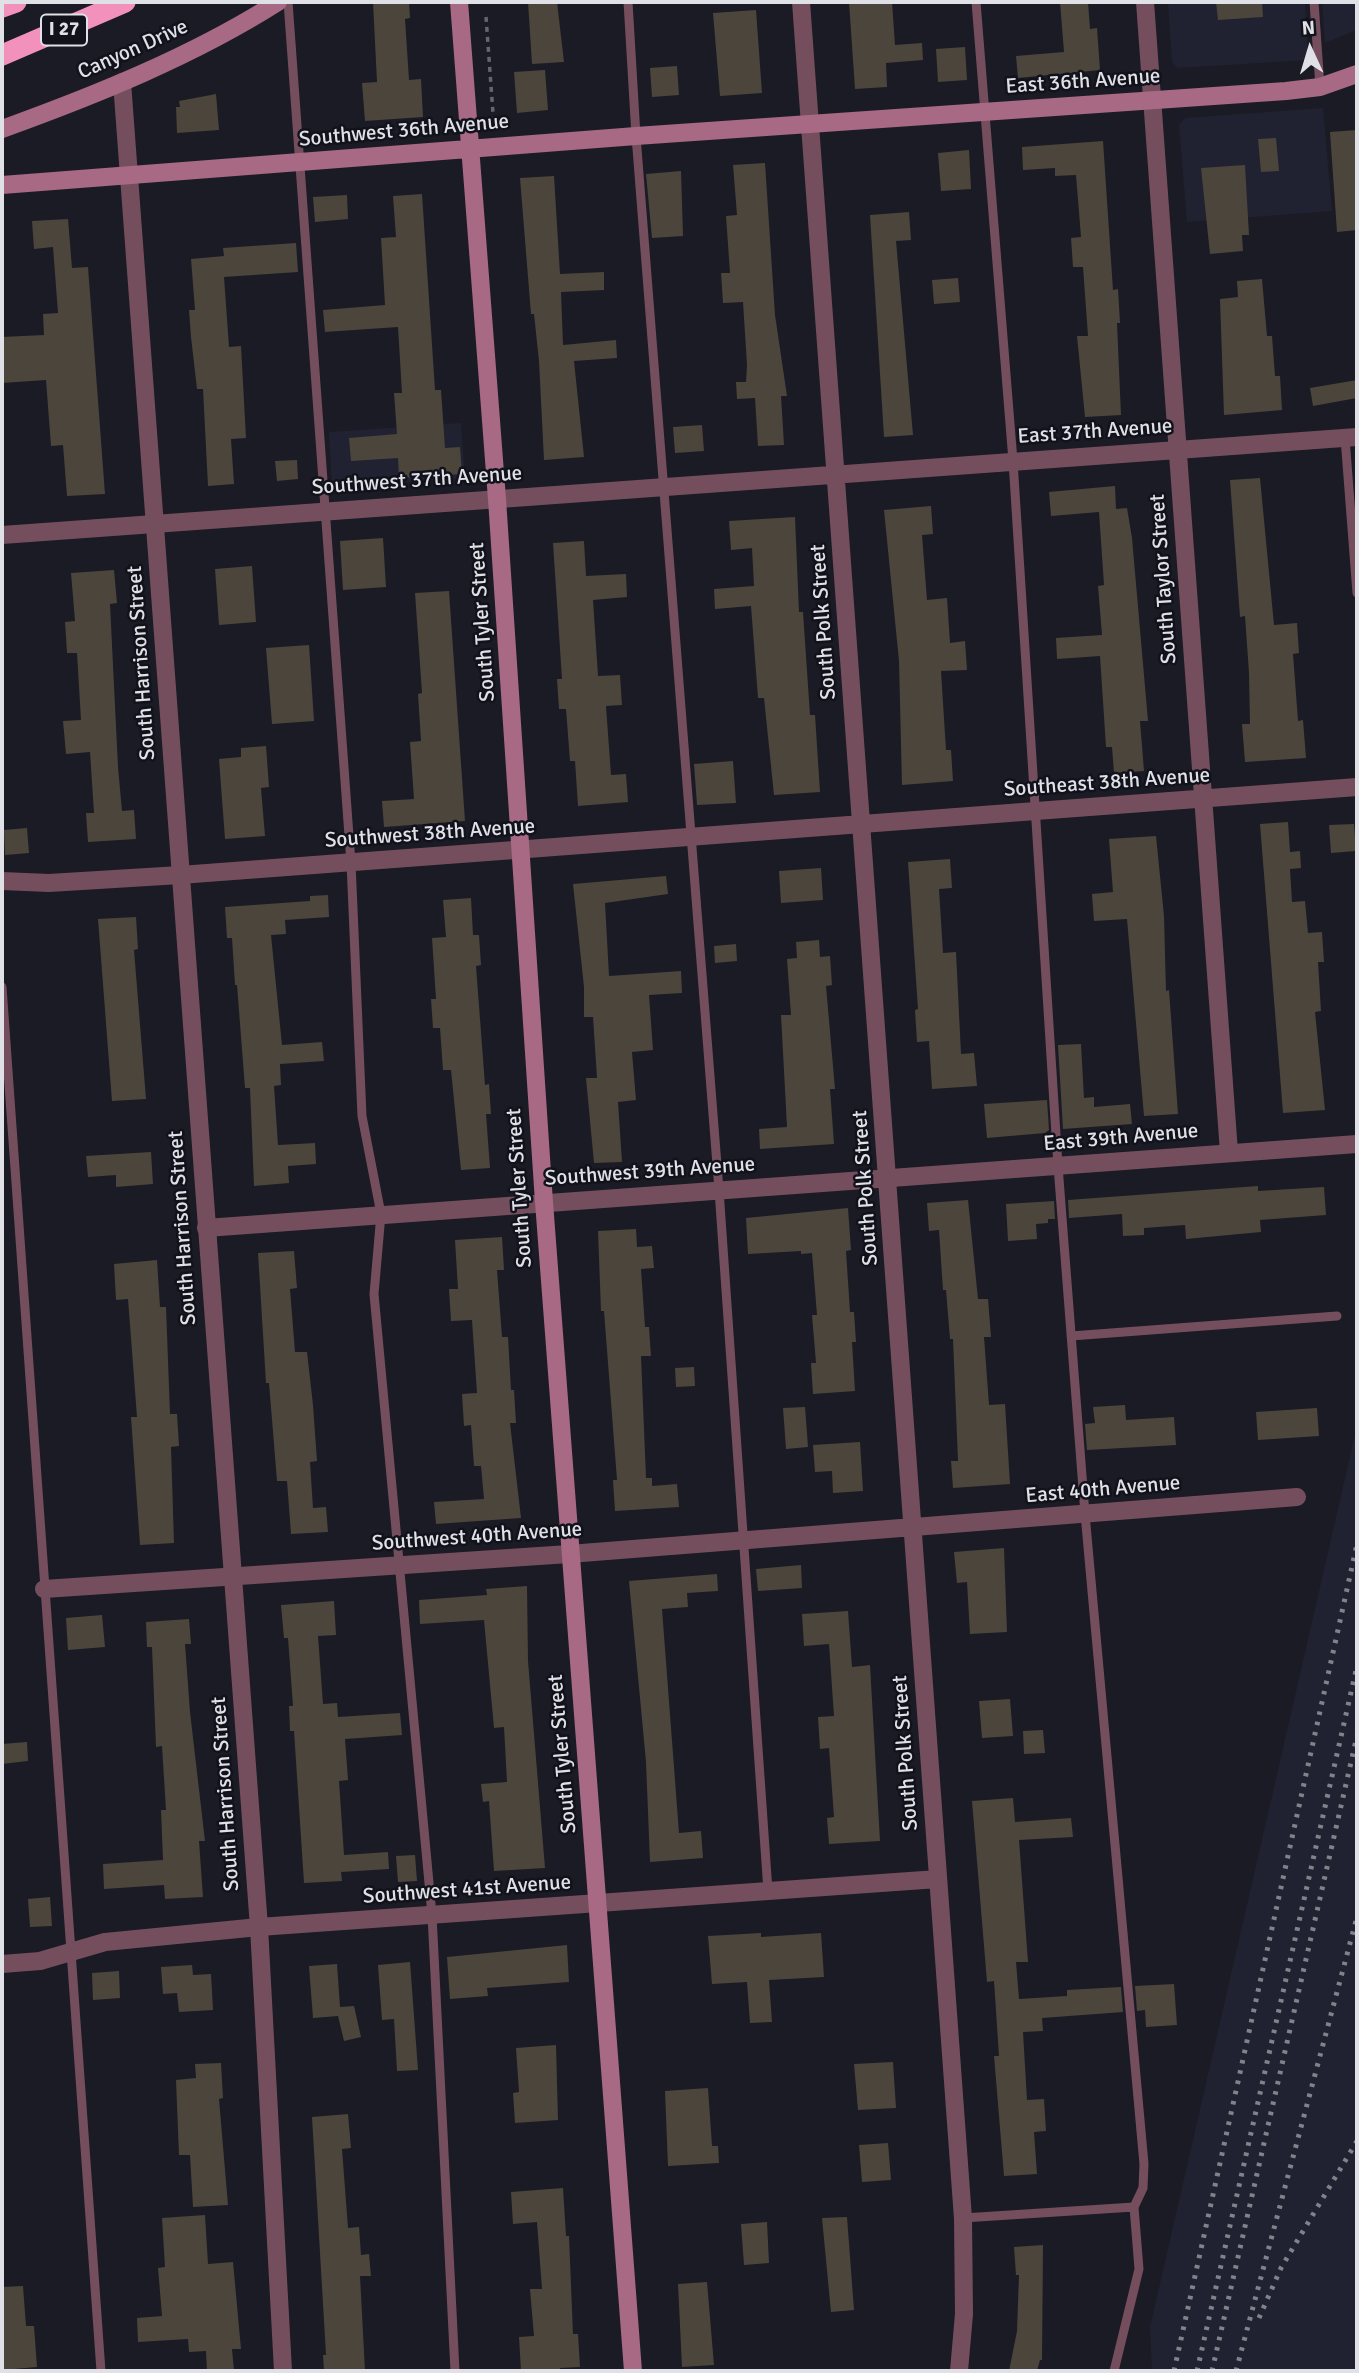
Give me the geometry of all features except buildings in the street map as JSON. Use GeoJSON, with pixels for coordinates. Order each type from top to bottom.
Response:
{"type":"FeatureCollection","features":[{"type":"Feature","properties":{"kind":"highway","name":"I 27"},"geometry":{"type":"LineString","coordinates":[[2,7],[16,2]]}},
{"type":"Feature","properties":{"kind":"highway","name":"I 27"},"geometry":{"type":"LineString","coordinates":[[2,55],[125,2]]}},
{"type":"Feature","properties":{"kind":"main road","name":"Canyon Drive"},"geometry":{"type":"LineString","coordinates":[[2,130],[122,82],[198,46],[278,2]]}},
{"type":"Feature","properties":{"kind":"main road","name":"South Tyler Street"},"geometry":{"type":"LineString","coordinates":[[459,2],[497,499],[569,1554],[633,2371]]}},
{"type":"Feature","properties":{"kind":"main road","name":"East 36th Avenue"},"geometry":{"type":"LineString","coordinates":[[809,123],[1321,87],[1357,74]]}},
{"type":"Feature","properties":{"kind":"main road","name":"Southwest 36th Avenue"},"geometry":{"type":"LineString","coordinates":[[2,185],[809,123]]}},
{"type":"Feature","properties":{"kind":"street","name":"South Polk Street"},"geometry":{"type":"LineString","coordinates":[[801,2],[963,2218],[964,2314],[959,2371]]}},
{"type":"Feature","properties":{"kind":"street","name":"South Taylor Street"},"geometry":{"type":"LineString","coordinates":[[1144,2],[1229,1152]]}},
{"type":"Feature","properties":{"kind":"street","name":"South Harrison Street"},"geometry":{"type":"LineString","coordinates":[[122,82],[259,1927],[283,2371]]}},
{"type":"Feature","properties":{"kind":"street","name":"East 37th Avenue"},"geometry":{"type":"LineString","coordinates":[[836,473],[1351,437]]}},
{"type":"Feature","properties":{"kind":"street","name":"Southwest 37th Avenue"},"geometry":{"type":"LineString","coordinates":[[2,536],[836,473]]}},
{"type":"Feature","properties":{"kind":"street","name":"Southeast 38th Avenue"},"geometry":{"type":"LineString","coordinates":[[861,824],[1357,787]]}},
{"type":"Feature","properties":{"kind":"street","name":"Southwest 38th Avenue"},"geometry":{"type":"LineString","coordinates":[[2,881],[49,883],[180,875],[861,824]]}},
{"type":"Feature","properties":{"kind":"street","name":"East 39th Avenue"},"geometry":{"type":"LineString","coordinates":[[888,1179],[1357,1144]]}},
{"type":"Feature","properties":{"kind":"street","name":"Southwest 39th Avenue"},"geometry":{"type":"LineString","coordinates":[[206,1228],[888,1179]]}},
{"type":"Feature","properties":{"kind":"street","name":"East 40th Avenue"},"geometry":{"type":"LineString","coordinates":[[913,1527],[1297,1497]]}},
{"type":"Feature","properties":{"kind":"street","name":"Southwest 40th Avenue"},"geometry":{"type":"LineString","coordinates":[[44,1589],[569,1554],[913,1527]]}},
{"type":"Feature","properties":{"kind":"street","name":"Southwest 41st Avenue"},"geometry":{"type":"LineString","coordinates":[[2,1964],[40,1961],[105,1942],[259,1927],[938,1879]]}},
{"type":"Feature","properties":{"kind":"lane"},"geometry":{"type":"LineString","coordinates":[[288,2],[351,863],[362,1116],[381,1214],[374,1294],[432,1915],[455,2371]]}},
{"type":"Feature","properties":{"kind":"lane"},"geometry":{"type":"LineString","coordinates":[[628,2],[636,136],[719,1190],[768,1891]]}},
{"type":"Feature","properties":{"kind":"lane"},"geometry":{"type":"LineString","coordinates":[[976,2],[1013,461],[1071,1336],[1143,2164],[1143,2188],[1134,2207],[1139,2269],[1114,2371]]}},
{"type":"Feature","properties":{"kind":"lane"},"geometry":{"type":"LineString","coordinates":[[1314,2],[1321,87]]}},
{"type":"Feature","properties":{"kind":"lane"},"geometry":{"type":"LineString","coordinates":[[1351,437],[1357,593]]}},
{"type":"Feature","properties":{"kind":"lane"},"geometry":{"type":"LineString","coordinates":[[2,987],[101,2371]]}},
{"type":"Feature","properties":{"kind":"lane"},"geometry":{"type":"LineString","coordinates":[[1071,1336],[1337,1315]]}},
{"type":"Feature","properties":{"kind":"lane"},"geometry":{"type":"LineString","coordinates":[[963,2218],[1134,2207]]}},
{"type":"Feature","properties":{"kind":"path"},"geometry":{"type":"LineString","coordinates":[[486,18],[495,146]]}},
{"type":"Feature","properties":{"kind":"shaded area"},"geometry":{"type":"Polygon","coordinates":[[[1168,2],[1305,2],[1308,60],[1178,68],[1172,62],[1168,2]]]}},
{"type":"Feature","properties":{"kind":"shaded area"},"geometry":{"type":"Polygon","coordinates":[[[1322,2],[1357,2],[1357,30],[1325,43],[1322,2]]]}},
{"type":"Feature","properties":{"kind":"shaded area"},"geometry":{"type":"Polygon","coordinates":[[[1323,108],[1332,211],[1187,222],[1179,125],[1185,118],[1323,108]]]}},
{"type":"Feature","properties":{"kind":"shaded area"},"geometry":{"type":"Polygon","coordinates":[[[461,423],[465,478],[332,487],[329,432],[461,423]]]}},
{"type":"Feature","properties":{"kind":"shaded area"},"geometry":{"type":"Polygon","coordinates":[[[1357,1426],[1357,2371],[1152,2371],[1150,2327],[1357,1426]]]}},
{"type":"Feature","properties":{"kind":"railway"},"geometry":{"type":"LineString","coordinates":[[1174,2371],[1357,1544]]}},
{"type":"Feature","properties":{"kind":"railway"},"geometry":{"type":"LineString","coordinates":[[1197,2371],[1357,1666]]}},
{"type":"Feature","properties":{"kind":"railway"},"geometry":{"type":"LineString","coordinates":[[1212,2371],[1357,1736]]}},
{"type":"Feature","properties":{"kind":"railway"},"geometry":{"type":"LineString","coordinates":[[1236,2371],[1357,1917]]}},
{"type":"Feature","properties":{"kind":"railway"},"geometry":{"type":"LineString","coordinates":[[1259,2318],[1281,2268],[1357,2141]]}}]}
